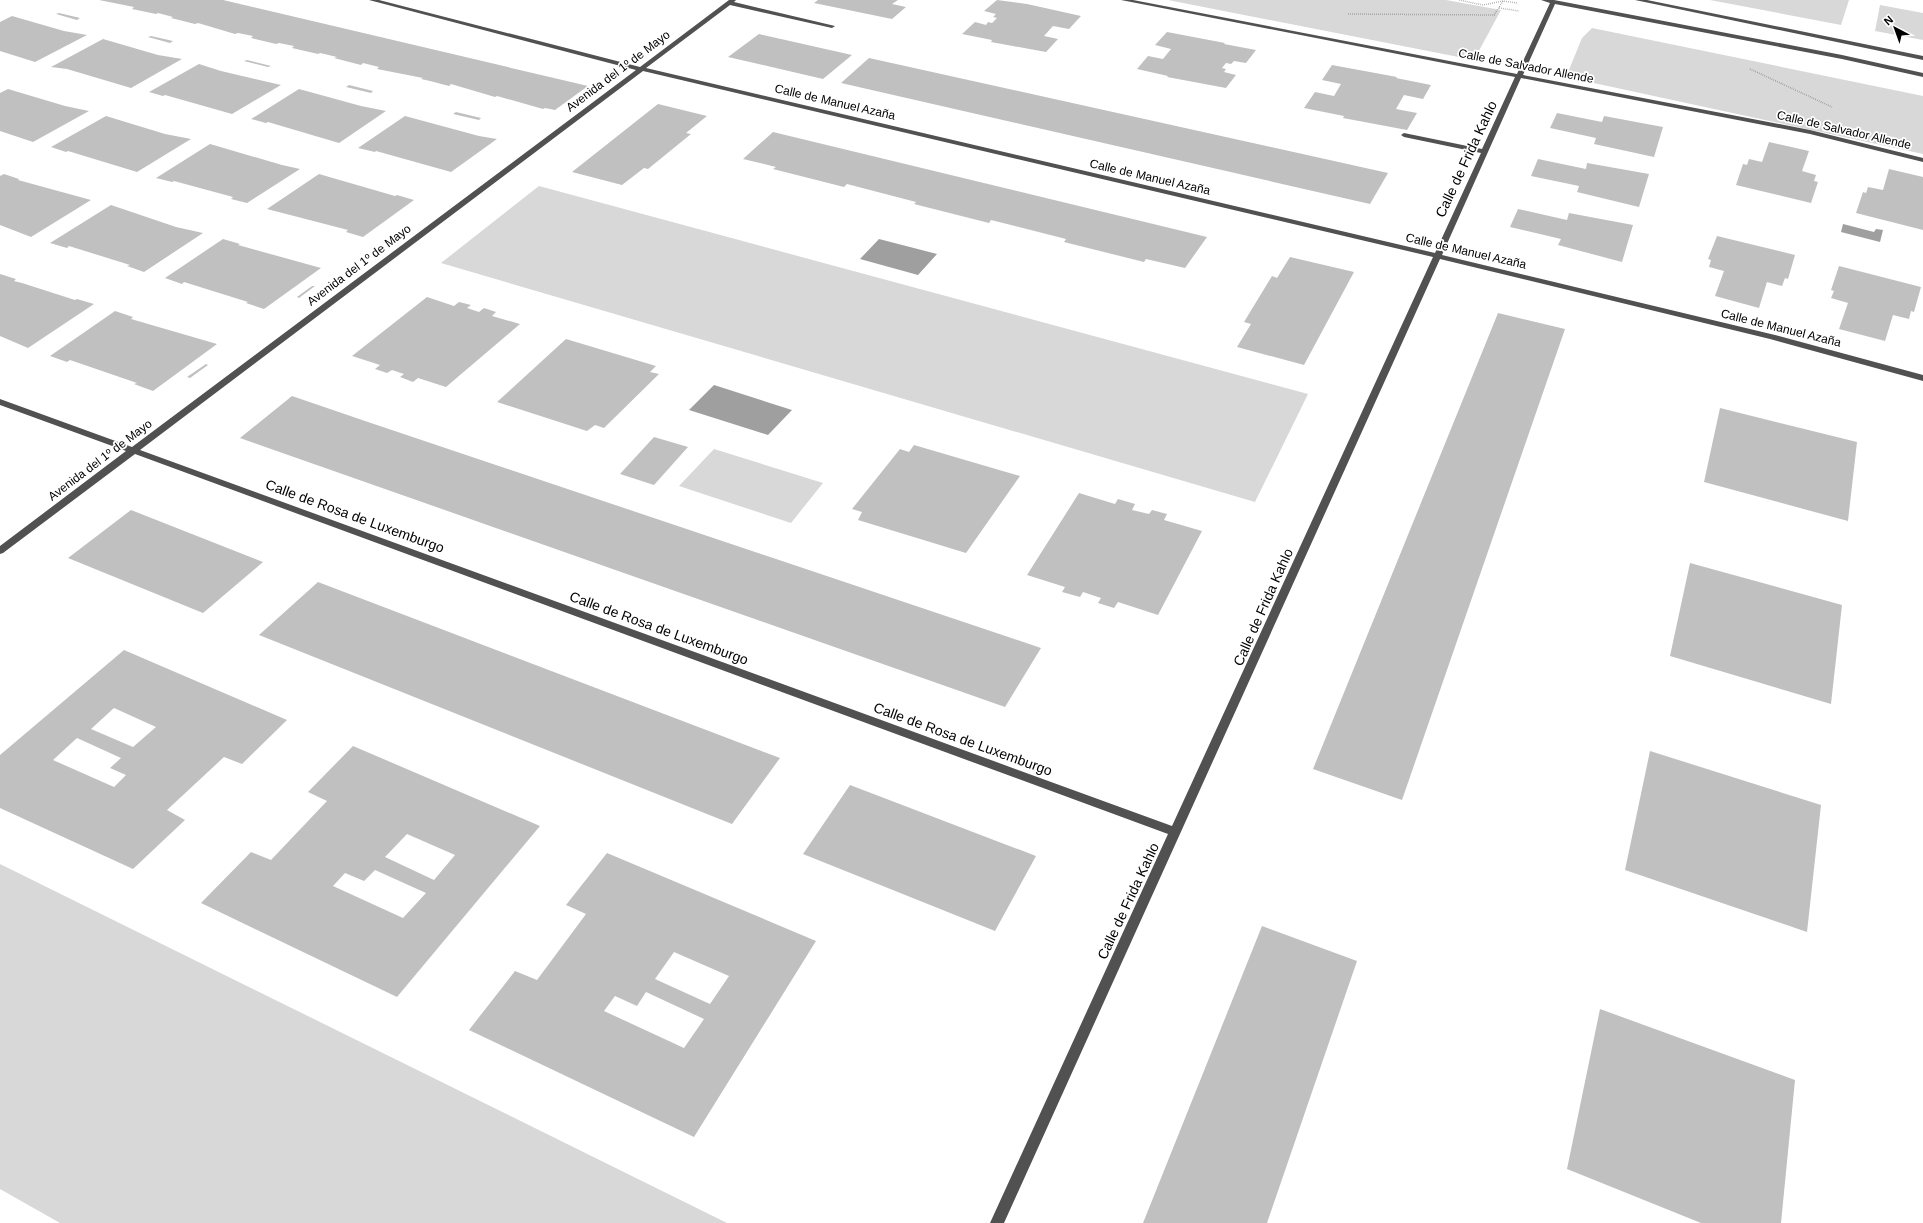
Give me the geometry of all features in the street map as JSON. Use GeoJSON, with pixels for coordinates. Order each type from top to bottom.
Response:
{"type":"FeatureCollection","features":[{"type":"Feature","properties":{"kind":"street","name":"Calle de Manuel Azaña"},"geometry":{"type":"LineString","coordinates":[[372,0],[641,69],[1437,256],[1772,337],[1923,378]]}},
{"type":"Feature","properties":{"kind":"street","name":"Calle de Salvador Allende"},"geometry":{"type":"LineString","coordinates":[[1124,0],[1810,132],[1923,160]]}},
{"type":"Feature","properties":{"kind":"street"},"geometry":{"type":"LineString","coordinates":[[1638,0],[1923,58]]}},
{"type":"Feature","properties":{"kind":"street","name":"Avenida del 1º de Mayo"},"geometry":{"type":"LineString","coordinates":[[0,550],[732,1]]}},
{"type":"Feature","properties":{"kind":"street"},"geometry":{"type":"LineString","coordinates":[[732,1],[832,26]]}},
{"type":"Feature","properties":{"kind":"street","name":"Calle de Frida Kahlo"},"geometry":{"type":"LineString","coordinates":[[997,1223],[1520,75],[1549,1]]}},
{"type":"Feature","properties":{"kind":"street"},"geometry":{"type":"LineString","coordinates":[[1549,1],[1923,75]]}},
{"type":"Feature","properties":{"kind":"street"},"geometry":{"type":"LineString","coordinates":[[1404,135],[1485,152]]}},
{"type":"Feature","properties":{"kind":"street","name":"Calle de Rosa de Luxemburgo"},"geometry":{"type":"LineString","coordinates":[[0,402],[1176,832]]}},
{"type":"Feature","properties":{"kind":"path"},"geometry":{"type":"LineString","coordinates":[[1341,14],[1494,15],[1504,0]]}},
{"type":"Feature","properties":{"kind":"path"},"geometry":{"type":"LineString","coordinates":[[1745,67],[1835,109]]}},
{"type":"Feature","properties":{"kind":"shaded area"},"geometry":{"type":"Polygon","coordinates":[[[1168,0],[1446,0],[1501,10],[1474,60],[1168,0]]]}},
{"type":"Feature","properties":{"kind":"shaded area"},"geometry":{"type":"Polygon","coordinates":[[[1710,0],[1849,0],[1841,25],[1710,0]]]}},
{"type":"Feature","properties":{"kind":"shaded area"},"geometry":{"type":"Polygon","coordinates":[[[1880,5],[1923,13],[1923,40],[1875,31],[1880,5]]]}},
{"type":"Feature","properties":{"kind":"shaded area"},"geometry":{"type":"Polygon","coordinates":[[[1592,28],[1923,96],[1923,154],[1566,77],[1582,38],[1592,28]]]}},
{"type":"Feature","properties":{"kind":"shaded area"},"geometry":{"type":"Polygon","coordinates":[[[539,186],[1308,394],[1255,502],[441,263],[539,186]]]}},
{"type":"Feature","properties":{"kind":"shaded area"},"geometry":{"type":"Polygon","coordinates":[[[1843,224],[1874,232],[1876,229],[1883,230],[1880,242],[1841,232],[1843,224]]]}},
{"type":"Feature","properties":{"kind":"shaded area"},"geometry":{"type":"Polygon","coordinates":[[[879,239],[937,254],[918,275],[860,259],[879,239]]]}},
{"type":"Feature","properties":{"kind":"shaded area"},"geometry":{"type":"Polygon","coordinates":[[[714,385],[792,410],[768,435],[689,410],[714,385]]]}},
{"type":"Feature","properties":{"kind":"shaded area"},"geometry":{"type":"Polygon","coordinates":[[[714,449],[823,483],[791,523],[679,486],[714,449]]]}},
{"type":"Feature","properties":{"kind":"shaded area"},"geometry":{"type":"Polygon","coordinates":[[[0,864],[727,1223],[60,1223],[0,1189],[0,864]]]}},
{"type":"Feature","properties":{"kind":"building"},"geometry":{"type":"Polygon","coordinates":[[[99,0],[223,0],[588,86],[555,110],[543,109],[451,84],[449,86],[421,79],[423,78],[377,69],[379,67],[363,63],[361,65],[334,58],[337,57],[292,48],[294,46],[279,43],[276,44],[251,38],[253,36],[238,33],[235,34],[198,23],[195,24],[171,18],[173,17],[158,13],[156,14],[132,9],[134,7],[99,0]]]}},
{"type":"Feature","properties":{"kind":"building"},"geometry":{"type":"Polygon","coordinates":[[[818,0],[898,0],[892,4],[906,7],[892,19],[814,3],[818,0]]]}},
{"type":"Feature","properties":{"kind":"building"},"geometry":{"type":"Polygon","coordinates":[[[997,0],[1027,4],[1081,16],[1069,29],[1053,26],[1044,36],[1058,39],[1046,52],[991,42],[992,40],[962,34],[975,22],[986,25],[988,22],[992,23],[997,18],[993,17],[996,14],[984,11],[997,0]]]}},
{"type":"Feature","properties":{"kind":"building"},"geometry":{"type":"Polygon","coordinates":[[[59,13],[80,18],[77,20],[56,14],[59,13]]]}},
{"type":"Feature","properties":{"kind":"building"},"geometry":{"type":"Polygon","coordinates":[[[12,16],[64,31],[87,35],[35,62],[0,51],[0,22],[12,16]]]}},
{"type":"Feature","properties":{"kind":"building"},"geometry":{"type":"Polygon","coordinates":[[[1167,32],[1256,50],[1246,63],[1234,61],[1231,64],[1226,63],[1222,68],[1226,69],[1224,72],[1236,75],[1226,88],[1167,77],[1168,76],[1137,69],[1148,56],[1163,59],[1171,49],[1155,45],[1167,32]]]}},
{"type":"Feature","properties":{"kind":"building"},"geometry":{"type":"Polygon","coordinates":[[[759,34],[852,55],[823,79],[728,57],[759,34]]]}},
{"type":"Feature","properties":{"kind":"building"},"geometry":{"type":"Polygon","coordinates":[[[151,36],[173,41],[170,43],[148,37],[151,36]]]}},
{"type":"Feature","properties":{"kind":"building"},"geometry":{"type":"Polygon","coordinates":[[[103,39],[158,55],[182,59],[131,88],[67,69],[51,67],[103,39]]]}},
{"type":"Feature","properties":{"kind":"building"},"geometry":{"type":"Polygon","coordinates":[[[869,58],[1388,173],[1370,204],[841,83],[869,58]]]}},
{"type":"Feature","properties":{"kind":"building"},"geometry":{"type":"Polygon","coordinates":[[[247,60],[271,66],[268,67],[244,61],[247,60]]]}},
{"type":"Feature","properties":{"kind":"building"},"geometry":{"type":"Polygon","coordinates":[[[199,64],[221,71],[281,85],[232,114],[149,92],[199,64]]]}},
{"type":"Feature","properties":{"kind":"building"},"geometry":{"type":"Polygon","coordinates":[[[1332,65],[1431,85],[1423,99],[1404,95],[1396,109],[1417,113],[1407,130],[1343,118],[1344,116],[1304,108],[1315,92],[1334,96],[1341,84],[1322,80],[1332,65]]]}},
{"type":"Feature","properties":{"kind":"building"},"geometry":{"type":"Polygon","coordinates":[[[349,85],[373,91],[371,93],[346,87],[349,85]]]}},
{"type":"Feature","properties":{"kind":"building"},"geometry":{"type":"Polygon","coordinates":[[[8,89],[65,106],[89,111],[33,142],[0,131],[0,93],[8,89]]]}},
{"type":"Feature","properties":{"kind":"building"},"geometry":{"type":"Polygon","coordinates":[[[299,89],[361,106],[386,111],[339,143],[268,122],[266,123],[251,119],[299,89]]]}},
{"type":"Feature","properties":{"kind":"building"},"geometry":{"type":"Polygon","coordinates":[[[658,104],[707,116],[686,133],[691,134],[648,169],[644,168],[622,185],[572,172],[658,104]]]}},
{"type":"Feature","properties":{"kind":"building"},"geometry":{"type":"Polygon","coordinates":[[[456,112],[481,118],[479,120],[453,114],[456,112]]]}},
{"type":"Feature","properties":{"kind":"building"},"geometry":{"type":"Polygon","coordinates":[[[1557,113],[1602,122],[1604,116],[1663,127],[1654,157],[1594,144],[1596,138],[1550,128],[1557,113]]]}},
{"type":"Feature","properties":{"kind":"building"},"geometry":{"type":"Polygon","coordinates":[[[106,116],[165,134],[191,139],[137,172],[51,147],[106,116]]]}},
{"type":"Feature","properties":{"kind":"building"},"geometry":{"type":"Polygon","coordinates":[[[405,116],[479,136],[497,139],[451,172],[376,151],[358,148],[405,116]]]}},
{"type":"Feature","properties":{"kind":"building"},"geometry":{"type":"Polygon","coordinates":[[[773,132],[1207,237],[1185,268],[1146,259],[1144,262],[1064,242],[1066,239],[991,220],[989,223],[914,204],[916,202],[847,184],[844,187],[773,169],[776,167],[743,159],[773,132]]]}},
{"type":"Feature","properties":{"kind":"building"},"geometry":{"type":"Polygon","coordinates":[[[1769,142],[1809,151],[1802,171],[1816,175],[1814,181],[1818,182],[1811,203],[1736,185],[1743,164],[1747,165],[1749,159],[1762,162],[1769,142]]]}},
{"type":"Feature","properties":{"kind":"building"},"geometry":{"type":"Polygon","coordinates":[[[210,144],[300,169],[247,203],[231,199],[233,197],[174,181],[172,182],[156,178],[210,144]]]}},
{"type":"Feature","properties":{"kind":"building"},"geometry":{"type":"Polygon","coordinates":[[[1538,159],[1586,169],[1587,163],[1649,174],[1639,207],[1577,192],[1579,186],[1531,176],[1538,159]]]}},
{"type":"Feature","properties":{"kind":"building"},"geometry":{"type":"Polygon","coordinates":[[[1889,169],[1923,177],[1923,230],[1856,213],[1863,192],[1866,193],[1868,187],[1883,190],[1889,169]]]}},
{"type":"Feature","properties":{"kind":"building"},"geometry":{"type":"Polygon","coordinates":[[[4,174],[19,179],[18,180],[91,200],[31,237],[0,225],[0,176],[4,174]]]}},
{"type":"Feature","properties":{"kind":"building"},"geometry":{"type":"Polygon","coordinates":[[[319,174],[414,200],[363,237],[346,232],[348,230],[267,209],[319,174]]]}},
{"type":"Feature","properties":{"kind":"building"},"geometry":{"type":"Polygon","coordinates":[[[111,205],[176,227],[203,233],[144,272],[127,266],[130,265],[69,246],[67,248],[50,243],[111,205]]]}},
{"type":"Feature","properties":{"kind":"building"},"geometry":{"type":"Polygon","coordinates":[[[1518,209],[1567,220],[1569,213],[1633,225],[1622,262],[1558,245],[1561,239],[1510,227],[1518,209]]]}},
{"type":"Feature","properties":{"kind":"building"},"geometry":{"type":"Polygon","coordinates":[[[1717,236],[1795,255],[1788,279],[1785,278],[1782,286],[1767,282],[1759,308],[1715,296],[1724,271],[1709,267],[1711,260],[1708,259],[1717,236]]]}},
{"type":"Feature","properties":{"kind":"building"},"geometry":{"type":"Polygon","coordinates":[[[223,239],[240,244],[238,245],[321,268],[264,309],[246,303],[248,302],[184,282],[182,284],[165,278],[223,239]]]}},
{"type":"Feature","properties":{"kind":"building"},"geometry":{"type":"Polygon","coordinates":[[[1290,257],[1354,272],[1304,365],[1237,347],[1251,324],[1244,322],[1272,276],[1277,278],[1290,257]]]}},
{"type":"Feature","properties":{"kind":"building"},"geometry":{"type":"Polygon","coordinates":[[[1839,266],[1921,287],[1914,312],[1911,311],[1909,319],[1893,315],[1885,341],[1839,329],[1848,303],[1831,298],[1834,291],[1831,290],[1839,266]]]}},
{"type":"Feature","properties":{"kind":"building"},"geometry":{"type":"Polygon","coordinates":[[[0,274],[16,279],[14,281],[75,300],[77,299],[94,304],[28,348],[0,336],[0,274]]]}},
{"type":"Feature","properties":{"kind":"building"},"geometry":{"type":"Polygon","coordinates":[[[312,286],[315,286],[299,298],[297,297],[312,286]]]}},
{"type":"Feature","properties":{"kind":"building"},"geometry":{"type":"Polygon","coordinates":[[[427,297],[454,306],[459,302],[471,305],[467,308],[479,312],[484,308],[496,312],[492,316],[520,324],[446,387],[418,378],[413,382],[400,377],[404,374],[392,370],[387,373],[375,369],[380,365],[352,356],[427,297]]]}},
{"type":"Feature","properties":{"kind":"building"},"geometry":{"type":"Polygon","coordinates":[[[115,311],[133,317],[131,319],[217,344],[153,391],[134,384],[137,383],[70,360],[67,362],[50,356],[115,311]]]}},
{"type":"Feature","properties":{"kind":"building"},"geometry":{"type":"Polygon","coordinates":[[[1498,313],[1565,329],[1402,800],[1313,769],[1498,313]]]}},
{"type":"Feature","properties":{"kind":"building"},"geometry":{"type":"Polygon","coordinates":[[[566,339],[656,366],[650,372],[659,374],[604,428],[595,425],[587,431],[497,402],[566,339]]]}},
{"type":"Feature","properties":{"kind":"building"},"geometry":{"type":"Polygon","coordinates":[[[206,364],[208,365],[190,378],[187,377],[206,364]]]}},
{"type":"Feature","properties":{"kind":"building"},"geometry":{"type":"Polygon","coordinates":[[[292,396],[1041,648],[1005,707],[240,438],[292,396]]]}},
{"type":"Feature","properties":{"kind":"building"},"geometry":{"type":"Polygon","coordinates":[[[1720,408],[1857,442],[1848,521],[1704,482],[1720,408]]]}},
{"type":"Feature","properties":{"kind":"building"},"geometry":{"type":"Polygon","coordinates":[[[654,437],[688,447],[654,485],[620,474],[654,437]]]}},
{"type":"Feature","properties":{"kind":"building"},"geometry":{"type":"Polygon","coordinates":[[[914,445],[1020,476],[966,553],[858,520],[862,512],[852,509],[900,449],[909,452],[914,445]]]}},
{"type":"Feature","properties":{"kind":"building"},"geometry":{"type":"Polygon","coordinates":[[[1079,493],[1115,504],[1118,499],[1135,504],[1132,510],[1149,514],[1152,510],[1167,514],[1164,520],[1202,531],[1158,615],[1118,602],[1114,608],[1098,603],[1101,598],[1083,592],[1080,597],[1062,592],[1065,587],[1027,575],[1079,493]]]}},
{"type":"Feature","properties":{"kind":"building"},"geometry":{"type":"Polygon","coordinates":[[[131,510],[263,562],[203,613],[68,558],[131,510]]]}},
{"type":"Feature","properties":{"kind":"building"},"geometry":{"type":"Polygon","coordinates":[[[1690,563],[1842,605],[1831,704],[1670,656],[1690,563]]]}},
{"type":"Feature","properties":{"kind":"building"},"geometry":{"type":"Polygon","coordinates":[[[318,582],[780,758],[732,824],[259,635],[318,582]]]}},
{"type":"Feature","properties":{"kind":"building"},"geometry":{"type":"Polygon","coordinates":[[[124,650],[287,720],[242,764],[224,757],[167,810],[185,820],[133,869],[0,808],[0,755],[124,650]],[[114,708],[91,729],[133,747],[156,727],[114,708]],[[77,738],[53,760],[114,787],[126,775],[110,768],[121,758],[77,738]]]}},
{"type":"Feature","properties":{"kind":"building"},"geometry":{"type":"Polygon","coordinates":[[[353,746],[540,826],[397,997],[201,903],[251,852],[271,860],[327,801],[308,792],[353,746]],[[407,834],[385,857],[434,880],[455,855],[407,834]],[[375,870],[364,881],[345,873],[333,886],[403,918],[426,893],[375,870]]]}},
{"type":"Feature","properties":{"kind":"building"},"geometry":{"type":"Polygon","coordinates":[[[1650,751],[1821,805],[1807,932],[1625,870],[1650,751]]]}},
{"type":"Feature","properties":{"kind":"building"},"geometry":{"type":"Polygon","coordinates":[[[850,785],[1036,856],[995,931],[803,854],[850,785]]]}},
{"type":"Feature","properties":{"kind":"building"},"geometry":{"type":"Polygon","coordinates":[[[607,853],[816,941],[694,1137],[469,1030],[515,971],[537,980],[586,914],[566,905],[607,853]],[[674,952],[655,979],[710,1004],[729,976],[674,952]],[[646,992],[637,1006],[615,996],[604,1011],[684,1048],[704,1019],[646,992]]]}},
{"type":"Feature","properties":{"kind":"building"},"geometry":{"type":"Polygon","coordinates":[[[1262,926],[1357,961],[1267,1223],[1143,1223],[1262,926]]]}},
{"type":"Feature","properties":{"kind":"building"},"geometry":{"type":"Polygon","coordinates":[[[1600,1009],[1795,1080],[1781,1223],[1701,1223],[1567,1169],[1600,1009]]]}}]}
